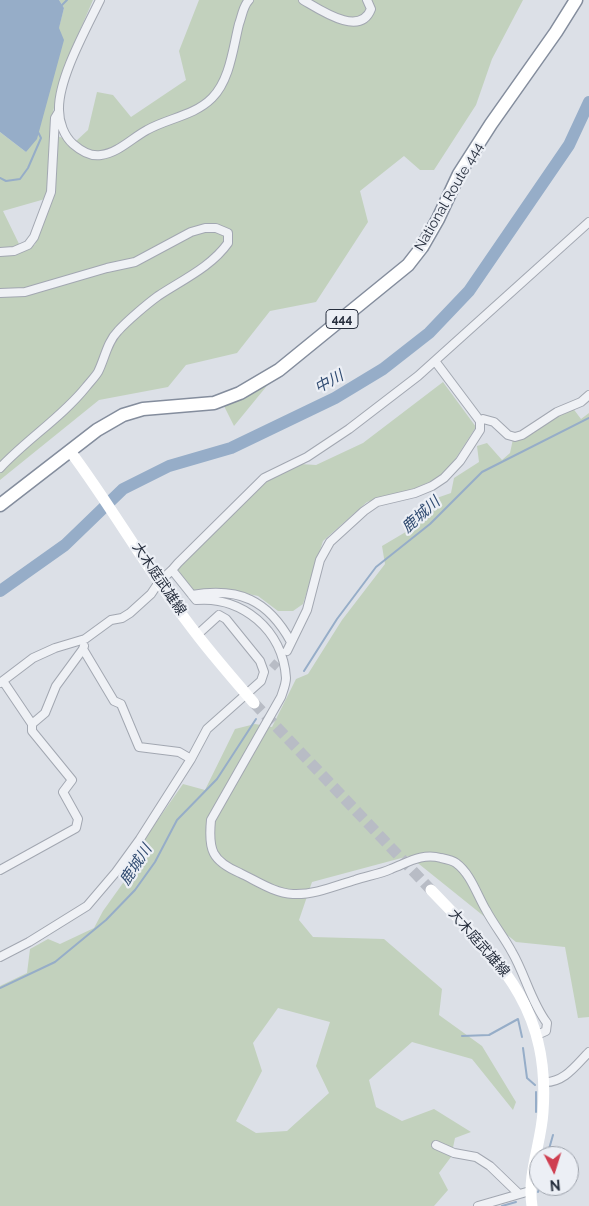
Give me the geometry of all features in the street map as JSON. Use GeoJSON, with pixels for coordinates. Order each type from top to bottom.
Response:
{"type":"FeatureCollection","features":[{"type":"Feature","properties":{"kind":"highway","name":"National Route 444"},"geometry":{"type":"LineString","coordinates":[[0,505],[97,430],[123,415],[143,409],[214,403],[240,393],[279,370],[408,265],[422,247],[438,219],[459,174],[576,0]]}},
{"type":"Feature","properties":{"kind":"main road","name":"大木庭武雄線"},"geometry":{"type":"LineString","coordinates":[[70,451],[197,635],[250,699]]}},
{"type":"Feature","properties":{"kind":"main road","name":"大木庭武雄線"},"geometry":{"type":"LineString","coordinates":[[431,890],[506,972],[521,997],[537,1035],[544,1082],[542,1124],[537,1146]]}},
{"type":"Feature","properties":{"kind":"street"},"geometry":{"type":"LineString","coordinates":[[100,0],[70,66],[60,94],[59,111],[61,124],[69,140],[81,151],[91,155],[101,155],[116,150],[147,129],[194,111],[211,99],[221,87],[228,69],[242,14],[249,0]]}},
{"type":"Feature","properties":{"kind":"street"},"geometry":{"type":"LineString","coordinates":[[303,0],[342,20],[350,22],[359,21],[368,15],[370,9],[367,0]]}},
{"type":"Feature","properties":{"kind":"street"},"geometry":{"type":"LineString","coordinates":[[0,252],[14,251],[28,245],[34,237],[51,192],[55,118],[59,111]]}},
{"type":"Feature","properties":{"kind":"street"},"geometry":{"type":"LineString","coordinates":[[0,870],[76,828],[78,820],[63,792],[72,780],[32,731],[32,724],[2,682],[33,658],[55,648],[85,639],[111,620],[122,618],[130,612],[151,594],[159,582],[178,562],[264,478],[307,456],[349,429],[418,376],[589,222]]}},
{"type":"Feature","properties":{"kind":"street"},"geometry":{"type":"LineString","coordinates":[[0,294],[25,292],[106,268],[134,262],[191,232],[216,228],[228,233],[228,243],[211,260],[195,273],[157,297],[118,331],[111,340],[98,372],[85,389],[66,408],[14,452],[0,468]]}},
{"type":"Feature","properties":{"kind":"street"},"geometry":{"type":"LineString","coordinates":[[287,651],[308,610],[320,560],[330,542],[364,510],[377,502],[415,493],[432,486],[444,478],[460,461],[480,430],[480,421],[435,361]]}},
{"type":"Feature","properties":{"kind":"street"},"geometry":{"type":"LineString","coordinates":[[480,421],[483,419],[494,422],[508,435],[522,435],[557,412],[581,402],[589,395]]}},
{"type":"Feature","properties":{"kind":"street"},"geometry":{"type":"LineString","coordinates":[[172,570],[196,600],[233,604],[261,622],[271,634],[283,663],[286,680],[281,697],[211,820],[211,848],[215,856],[222,864],[272,889],[292,894],[326,889],[391,869],[409,860],[421,857],[432,856],[455,862],[464,871],[512,951],[538,1009],[547,1023],[546,1031],[537,1035]]}},
{"type":"Feature","properties":{"kind":"street"},"geometry":{"type":"LineString","coordinates":[[192,594],[205,592],[224,593],[243,596],[260,604],[274,615],[291,642]]}},
{"type":"Feature","properties":{"kind":"street"},"geometry":{"type":"LineString","coordinates":[[218,601],[219,615]]}},
{"type":"Feature","properties":{"kind":"street"},"geometry":{"type":"LineString","coordinates":[[197,635],[219,615]]}},
{"type":"Feature","properties":{"kind":"street"},"geometry":{"type":"LineString","coordinates":[[0,957],[29,942],[87,906],[116,872],[140,839],[191,759],[207,729],[250,699],[264,672],[260,661],[226,619],[219,615]]}},
{"type":"Feature","properties":{"kind":"street"},"geometry":{"type":"LineString","coordinates":[[32,724],[45,714],[56,686],[83,649],[85,639]]}},
{"type":"Feature","properties":{"kind":"street"},"geometry":{"type":"LineString","coordinates":[[83,649],[114,701],[121,704],[139,747],[179,752],[191,759]]}},
{"type":"Feature","properties":{"kind":"street"},"geometry":{"type":"LineString","coordinates":[[264,672],[272,668]]}},
{"type":"Feature","properties":{"kind":"street"},"geometry":{"type":"LineString","coordinates":[[544,1082],[553,1082],[562,1078],[589,1052]]}},
{"type":"Feature","properties":{"kind":"street"},"geometry":{"type":"LineString","coordinates":[[436,1145],[454,1153],[476,1157],[490,1166],[518,1193]]}},
{"type":"Feature","properties":{"kind":"street"},"geometry":{"type":"LineString","coordinates":[[478,1206],[529,1191]]}},
{"type":"Feature","properties":{"kind":"green space"},"geometry":{"type":"Polygon","coordinates":[[[59,0],[93,0],[64,67],[53,112],[54,135],[75,142],[88,130],[97,92],[113,95],[131,117],[186,80],[179,51],[199,0],[523,0],[492,59],[476,105],[434,170],[420,170],[404,156],[360,191],[368,222],[316,302],[270,311],[237,353],[186,365],[168,387],[99,400],[0,480],[0,132],[26,152],[64,8],[59,0]],[[45,199],[3,211],[21,248],[35,245],[45,199]]]}},
{"type":"Feature","properties":{"kind":"green space"},"geometry":{"type":"Polygon","coordinates":[[[270,382],[234,426],[224,406],[270,382]]]}},
{"type":"Feature","properties":{"kind":"green space"},"geometry":{"type":"Polygon","coordinates":[[[443,382],[476,427],[445,475],[416,488],[367,502],[323,541],[303,604],[293,611],[278,611],[258,596],[224,589],[192,591],[177,568],[269,479],[300,464],[316,465],[363,443],[443,382]]]}},
{"type":"Feature","properties":{"kind":"green space"},"geometry":{"type":"Polygon","coordinates":[[[572,407],[581,419],[589,413],[589,1017],[578,1018],[565,947],[516,942],[409,856],[312,882],[299,920],[313,937],[384,939],[442,989],[439,1015],[482,1046],[516,1102],[513,1110],[472,1059],[412,1042],[369,1080],[376,1107],[402,1121],[434,1109],[471,1132],[455,1138],[451,1157],[439,1173],[448,1190],[434,1206],[0,1206],[0,986],[27,973],[30,949],[48,939],[60,944],[94,928],[103,911],[143,855],[145,838],[183,784],[205,790],[235,729],[255,724],[272,727],[296,679],[308,674],[342,620],[385,564],[382,546],[426,520],[431,500],[451,493],[454,478],[479,462],[477,446],[487,443],[502,460],[510,453],[513,439],[572,407]],[[278,1008],[253,1043],[262,1071],[236,1121],[256,1133],[287,1131],[329,1093],[316,1066],[330,1022],[278,1008]]]}},
{"type":"Feature","properties":{"kind":"water"},"geometry":{"type":"Polygon","coordinates":[[[0,0],[59,0],[64,8],[59,28],[64,40],[37,139],[26,152],[0,132],[0,0]]]}},
{"type":"Feature","properties":{"kind":"waterway"},"geometry":{"type":"LineString","coordinates":[[62,5],[67,0]]}},
{"type":"Feature","properties":{"kind":"waterway","name":"中川"},"geometry":{"type":"LineString","coordinates":[[0,591],[65,545],[123,489],[169,466],[231,448],[335,398],[383,369],[429,333],[469,291],[569,145],[589,102]]}},
{"type":"Feature","properties":{"kind":"waterway"},"geometry":{"type":"LineString","coordinates":[[0,178],[6,181],[20,179],[28,168],[41,138],[38,132]]}},
{"type":"Feature","properties":{"kind":"waterway","name":"鹿城川"},"geometry":{"type":"LineString","coordinates":[[304,671],[337,619],[376,567],[430,524],[482,472],[589,418]]}},
{"type":"Feature","properties":{"kind":"waterway","name":"鹿城川"},"geometry":{"type":"LineString","coordinates":[[0,988],[55,962],[106,920],[135,890],[155,862],[177,820],[217,779],[256,719]]}},
{"type":"Feature","properties":{"kind":"waterway"},"geometry":{"type":"LineString","coordinates":[[462,1036],[489,1035],[518,1019],[522,1037]]}},
{"type":"Feature","properties":{"kind":"waterway"},"geometry":{"type":"LineString","coordinates":[[523,1048],[527,1078],[535,1085]]}},
{"type":"Feature","properties":{"kind":"waterway"},"geometry":{"type":"LineString","coordinates":[[536,1092],[536,1112]]}},
{"type":"Feature","properties":{"kind":"waterway"},"geometry":{"type":"LineString","coordinates":[[550,1146],[553,1135]]}},
{"type":"Feature","properties":{"kind":"waterway"},"geometry":{"type":"LineString","coordinates":[[502,1206],[516,1202]]}},
{"type":"Feature","properties":{"kind":"tunnel"},"geometry":{"type":"LineString","coordinates":[[272,668],[286,652]]}},
{"type":"Feature","properties":{"kind":"tunnel"},"geometry":{"type":"LineString","coordinates":[[254,703],[431,890]]}}]}
